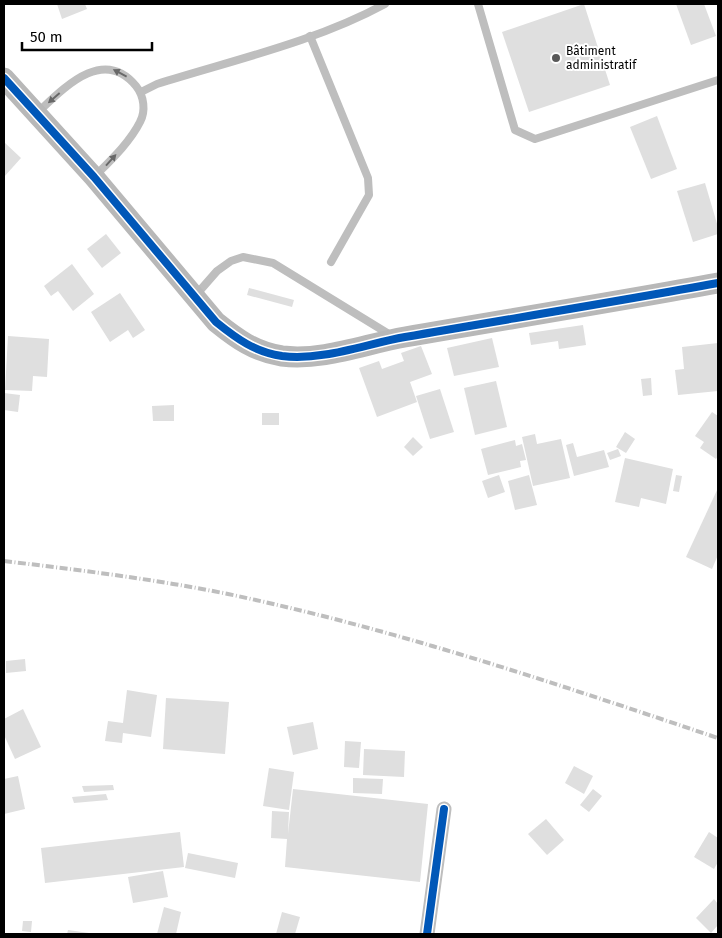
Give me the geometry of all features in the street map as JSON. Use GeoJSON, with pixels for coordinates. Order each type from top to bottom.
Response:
{"type":"FeatureCollection","features":[{"type":"Feature","properties":{"kind":"street"},"geometry":{"type":"LineString","coordinates":[[4,78],[94,177],[196,295],[216,322],[239,340],[261,352],[283,356],[306,357],[335,353],[396,338],[718,282]]}},
{"type":"Feature","properties":{"kind":"street"},"geometry":{"type":"LineString","coordinates":[[427,934],[444,809]]}},
{"type":"Feature","properties":{"kind":"lane"},"geometry":{"type":"LineString","coordinates":[[141,92],[157,84],[310,36],[362,16],[385,4]]}},
{"type":"Feature","properties":{"kind":"lane"},"geometry":{"type":"LineString","coordinates":[[478,4],[515,130],[535,139],[718,80]]}},
{"type":"Feature","properties":{"kind":"lane"},"geometry":{"type":"LineString","coordinates":[[310,36],[368,178],[369,195],[331,262]]}},
{"type":"Feature","properties":{"kind":"lane"},"geometry":{"type":"LineString","coordinates":[[37,114],[72,82],[91,72],[108,68],[121,72],[141,92],[144,106],[140,122],[112,160],[94,177]]}},
{"type":"Feature","properties":{"kind":"lane"},"geometry":{"type":"LineString","coordinates":[[196,295],[217,271],[231,261],[243,257],[273,263],[396,338]]}},
{"type":"Feature","properties":{"kind":"building"},"geometry":{"type":"Polygon","coordinates":[[[57,4],[85,4],[87,9],[62,19],[57,4]]]}},
{"type":"Feature","properties":{"kind":"building","name":"Bâtiment administratif"},"geometry":{"type":"Polygon","coordinates":[[[584,4],[610,85],[529,112],[502,32],[584,4]]]}},
{"type":"Feature","properties":{"kind":"building"},"geometry":{"type":"Polygon","coordinates":[[[676,4],[704,4],[716,36],[691,45],[676,4]]]}},
{"type":"Feature","properties":{"kind":"building"},"geometry":{"type":"Polygon","coordinates":[[[657,116],[677,169],[651,179],[630,127],[657,116]]]}},
{"type":"Feature","properties":{"kind":"building"},"geometry":{"type":"Polygon","coordinates":[[[4,142],[21,158],[4,177],[4,142]]]}},
{"type":"Feature","properties":{"kind":"building"},"geometry":{"type":"Polygon","coordinates":[[[705,183],[718,227],[718,234],[693,242],[677,191],[705,183]]]}},
{"type":"Feature","properties":{"kind":"building"},"geometry":{"type":"Polygon","coordinates":[[[106,234],[121,253],[102,268],[87,249],[106,234]]]}},
{"type":"Feature","properties":{"kind":"building"},"geometry":{"type":"Polygon","coordinates":[[[72,264],[94,294],[73,311],[58,291],[51,296],[44,286],[72,264]]]}},
{"type":"Feature","properties":{"kind":"building"},"geometry":{"type":"Polygon","coordinates":[[[249,288],[294,300],[292,307],[247,295],[249,288]]]}},
{"type":"Feature","properties":{"kind":"building"},"geometry":{"type":"Polygon","coordinates":[[[120,293],[145,330],[133,338],[128,330],[110,342],[91,312],[120,293]]]}},
{"type":"Feature","properties":{"kind":"building"},"geometry":{"type":"Polygon","coordinates":[[[583,325],[586,345],[559,349],[558,341],[531,345],[529,333],[583,325]]]}},
{"type":"Feature","properties":{"kind":"building"},"geometry":{"type":"Polygon","coordinates":[[[8,336],[49,339],[47,377],[33,376],[32,391],[5,390],[8,336]]]}},
{"type":"Feature","properties":{"kind":"building"},"geometry":{"type":"Polygon","coordinates":[[[492,338],[499,367],[454,376],[447,348],[492,338]]]}},
{"type":"Feature","properties":{"kind":"building"},"geometry":{"type":"Polygon","coordinates":[[[718,343],[718,391],[678,395],[675,370],[684,369],[682,347],[718,343]]]}},
{"type":"Feature","properties":{"kind":"building"},"geometry":{"type":"Polygon","coordinates":[[[421,346],[432,374],[410,382],[417,402],[377,417],[359,368],[379,361],[382,369],[404,361],[401,353],[421,346]]]}},
{"type":"Feature","properties":{"kind":"building"},"geometry":{"type":"Polygon","coordinates":[[[651,378],[652,395],[643,396],[641,379],[651,378]]]}},
{"type":"Feature","properties":{"kind":"building"},"geometry":{"type":"Polygon","coordinates":[[[496,381],[507,427],[475,435],[464,388],[496,381]]]}},
{"type":"Feature","properties":{"kind":"building"},"geometry":{"type":"Polygon","coordinates":[[[440,389],[454,432],[430,439],[416,396],[440,389]]]}},
{"type":"Feature","properties":{"kind":"building"},"geometry":{"type":"Polygon","coordinates":[[[4,393],[20,395],[18,412],[4,410],[4,393]]]}},
{"type":"Feature","properties":{"kind":"building"},"geometry":{"type":"Polygon","coordinates":[[[174,405],[174,421],[153,421],[152,406],[174,405]]]}},
{"type":"Feature","properties":{"kind":"building"},"geometry":{"type":"Polygon","coordinates":[[[712,412],[718,416],[718,456],[716,459],[700,448],[704,442],[695,436],[712,412]]]}},
{"type":"Feature","properties":{"kind":"building"},"geometry":{"type":"Polygon","coordinates":[[[262,413],[279,413],[279,425],[262,425],[262,413]]]}},
{"type":"Feature","properties":{"kind":"building"},"geometry":{"type":"Polygon","coordinates":[[[625,432],[635,439],[626,453],[616,447],[625,432]]]}},
{"type":"Feature","properties":{"kind":"building"},"geometry":{"type":"Polygon","coordinates":[[[535,434],[537,444],[561,439],[570,478],[533,486],[522,437],[535,434]]]}},
{"type":"Feature","properties":{"kind":"building"},"geometry":{"type":"Polygon","coordinates":[[[413,437],[423,447],[413,456],[404,447],[413,437]]]}},
{"type":"Feature","properties":{"kind":"building"},"geometry":{"type":"Polygon","coordinates":[[[515,440],[516,446],[522,444],[526,460],[520,461],[521,467],[488,475],[481,449],[515,440]]]}},
{"type":"Feature","properties":{"kind":"building"},"geometry":{"type":"Polygon","coordinates":[[[573,443],[577,457],[604,450],[609,467],[574,476],[566,445],[573,443]]]}},
{"type":"Feature","properties":{"kind":"building"},"geometry":{"type":"Polygon","coordinates":[[[618,449],[621,456],[610,460],[607,453],[618,449]]]}},
{"type":"Feature","properties":{"kind":"building"},"geometry":{"type":"Polygon","coordinates":[[[625,458],[673,469],[666,504],[641,498],[639,507],[615,502],[625,458]]]}},
{"type":"Feature","properties":{"kind":"building"},"geometry":{"type":"Polygon","coordinates":[[[499,475],[505,492],[488,498],[482,481],[499,475]]]}},
{"type":"Feature","properties":{"kind":"building"},"geometry":{"type":"Polygon","coordinates":[[[529,475],[537,505],[515,510],[508,481],[529,475]]]}},
{"type":"Feature","properties":{"kind":"building"},"geometry":{"type":"Polygon","coordinates":[[[676,475],[682,476],[679,492],[673,491],[676,475]]]}},
{"type":"Feature","properties":{"kind":"building"},"geometry":{"type":"Polygon","coordinates":[[[718,488],[718,555],[712,569],[686,557],[718,488]]]}},
{"type":"Feature","properties":{"kind":"building"},"geometry":{"type":"Polygon","coordinates":[[[25,659],[26,671],[6,673],[6,661],[25,659]]]}},
{"type":"Feature","properties":{"kind":"building"},"geometry":{"type":"Polygon","coordinates":[[[127,690],[157,695],[151,737],[123,733],[122,743],[105,741],[108,721],[123,723],[127,690]]]}},
{"type":"Feature","properties":{"kind":"building"},"geometry":{"type":"Polygon","coordinates":[[[166,698],[229,702],[225,754],[163,749],[166,698]]]}},
{"type":"Feature","properties":{"kind":"building"},"geometry":{"type":"Polygon","coordinates":[[[23,709],[41,747],[15,759],[4,735],[4,719],[23,709]]]}},
{"type":"Feature","properties":{"kind":"building"},"geometry":{"type":"Polygon","coordinates":[[[313,722],[318,749],[293,755],[287,727],[313,722]]]}},
{"type":"Feature","properties":{"kind":"building"},"geometry":{"type":"Polygon","coordinates":[[[345,741],[361,742],[359,768],[344,767],[345,741]]]}},
{"type":"Feature","properties":{"kind":"building"},"geometry":{"type":"Polygon","coordinates":[[[364,749],[405,751],[404,777],[363,775],[364,749]]]}},
{"type":"Feature","properties":{"kind":"building"},"geometry":{"type":"Polygon","coordinates":[[[574,766],[593,776],[584,794],[565,783],[574,766]]]}},
{"type":"Feature","properties":{"kind":"building"},"geometry":{"type":"Polygon","coordinates":[[[269,768],[294,772],[289,810],[263,806],[269,768]]]}},
{"type":"Feature","properties":{"kind":"building"},"geometry":{"type":"Polygon","coordinates":[[[18,776],[25,809],[4,814],[4,779],[18,776]]]}},
{"type":"Feature","properties":{"kind":"building"},"geometry":{"type":"Polygon","coordinates":[[[353,778],[383,779],[382,794],[353,793],[353,778]]]}},
{"type":"Feature","properties":{"kind":"building"},"geometry":{"type":"Polygon","coordinates":[[[113,785],[114,790],[84,792],[82,786],[113,785]]]}},
{"type":"Feature","properties":{"kind":"building"},"geometry":{"type":"Polygon","coordinates":[[[293,789],[428,804],[420,882],[285,867],[287,839],[271,838],[272,811],[289,812],[288,834],[293,789]]]}},
{"type":"Feature","properties":{"kind":"building"},"geometry":{"type":"Polygon","coordinates":[[[593,789],[602,796],[589,812],[580,805],[593,789]]]}},
{"type":"Feature","properties":{"kind":"building"},"geometry":{"type":"Polygon","coordinates":[[[106,794],[108,800],[74,803],[72,797],[106,794]]]}},
{"type":"Feature","properties":{"kind":"building"},"geometry":{"type":"Polygon","coordinates":[[[546,819],[564,840],[547,855],[528,834],[546,819]]]}},
{"type":"Feature","properties":{"kind":"building"},"geometry":{"type":"Polygon","coordinates":[[[180,832],[184,867],[45,883],[41,848],[180,832]]]}},
{"type":"Feature","properties":{"kind":"building"},"geometry":{"type":"Polygon","coordinates":[[[709,832],[718,838],[718,862],[714,869],[694,857],[709,832]]]}},
{"type":"Feature","properties":{"kind":"building"},"geometry":{"type":"Polygon","coordinates":[[[188,853],[238,863],[235,878],[185,868],[188,853]]]}},
{"type":"Feature","properties":{"kind":"building"},"geometry":{"type":"Polygon","coordinates":[[[163,871],[168,897],[133,903],[128,877],[163,871]]]}},
{"type":"Feature","properties":{"kind":"building"},"geometry":{"type":"Polygon","coordinates":[[[714,899],[718,904],[718,925],[711,933],[696,918],[714,899]]]}},
{"type":"Feature","properties":{"kind":"building"},"geometry":{"type":"Polygon","coordinates":[[[164,907],[181,912],[176,934],[157,934],[164,907]]]}},
{"type":"Feature","properties":{"kind":"building"},"geometry":{"type":"Polygon","coordinates":[[[282,912],[300,917],[295,934],[276,934],[282,912]]]}},
{"type":"Feature","properties":{"kind":"building"},"geometry":{"type":"Polygon","coordinates":[[[23,921],[32,921],[31,932],[22,931],[23,921]]]}},
{"type":"Feature","properties":{"kind":"building"},"geometry":{"type":"Polygon","coordinates":[[[68,930],[89,933],[89,934],[67,934],[68,930]]]}},
{"type":"Feature","properties":{"kind":"railway"},"geometry":{"type":"LineString","coordinates":[[4,561],[172,584],[290,608],[475,659],[718,738]]}},
{"type":"Feature","properties":{"kind":"cycle path"},"geometry":{"type":"LineString","coordinates":[[4,78],[94,177],[216,322],[247,344],[272,354],[297,357],[328,354],[405,337],[718,283]]}},
{"type":"Feature","properties":{"kind":"cycle path"},"geometry":{"type":"LineString","coordinates":[[427,934],[444,809]]}},
{"type":"Feature","properties":{"kind":"place","name":"Bâtiment administratif"},"geometry":{"type":"Point","coordinates":[556,58]}}]}
